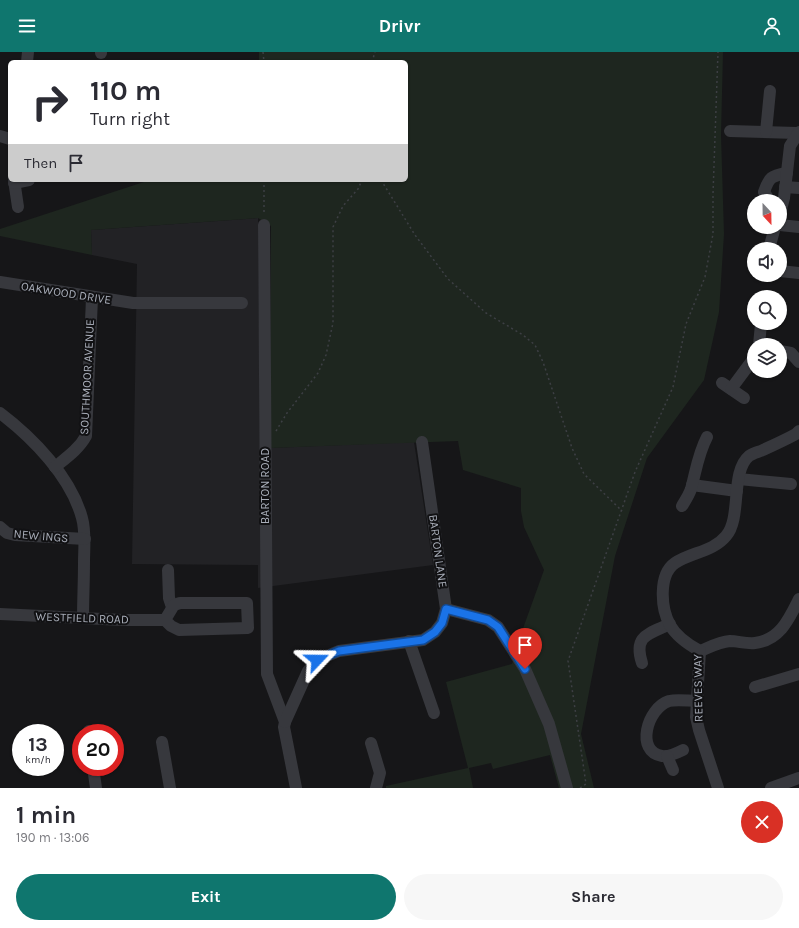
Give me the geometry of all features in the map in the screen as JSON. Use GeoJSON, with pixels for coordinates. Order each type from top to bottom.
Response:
{"type":"FeatureCollection","features":[{"type":"Feature","properties":{"kind":"street"},"geometry":{"type":"LineString","coordinates":[[766,132],[770,91]]}},
{"type":"Feature","properties":{"kind":"street"},"geometry":{"type":"LineString","coordinates":[[730,131],[798,132],[790,146],[784,194]]}},
{"type":"Feature","properties":{"kind":"street"},"geometry":{"type":"LineString","coordinates":[[765,194],[764,192],[768,180],[775,175],[787,173]]}},
{"type":"Feature","properties":{"kind":"street"},"geometry":{"type":"LineString","coordinates":[[14,182],[18,207]]}},
{"type":"Feature","properties":{"kind":"street"},"geometry":{"type":"LineString","coordinates":[[785,187],[799,188]]}},
{"type":"Feature","properties":{"kind":"street","name":"BARTON ROAD"},"geometry":{"type":"LineString","coordinates":[[264,225],[267,674],[285,722],[284,728],[296,788]]}},
{"type":"Feature","properties":{"kind":"street"},"geometry":{"type":"LineString","coordinates":[[787,226],[799,227]]}},
{"type":"Feature","properties":{"kind":"street"},"geometry":{"type":"LineString","coordinates":[[787,272],[799,273]]}},
{"type":"Feature","properties":{"kind":"street","name":"OAKWOOD DRIVE"},"geometry":{"type":"LineString","coordinates":[[0,282],[92,298],[133,303],[242,304]]}},
{"type":"Feature","properties":{"kind":"street","name":"SOUTHMOOR AVENUE"},"geometry":{"type":"LineString","coordinates":[[55,467],[78,448],[86,436],[92,298]]}},
{"type":"Feature","properties":{"kind":"street"},"geometry":{"type":"LineString","coordinates":[[787,352],[791,353],[799,362]]}},
{"type":"Feature","properties":{"kind":"street"},"geometry":{"type":"LineString","coordinates":[[744,398],[726,386],[747,365]]}},
{"type":"Feature","properties":{"kind":"street"},"geometry":{"type":"LineString","coordinates":[[0,413],[19,428],[55,467],[68,487],[82,518],[85,539],[83,618]]}},
{"type":"Feature","properties":{"kind":"street","name":"REEVES WAY"},"geometry":{"type":"LineString","coordinates":[[718,788],[696,717],[700,651],[677,634],[670,624],[664,606],[662,587],[666,573],[674,564],[686,556],[719,543],[726,536],[732,527],[742,467],[750,456],[798,434]]}},
{"type":"Feature","properties":{"kind":"street"},"geometry":{"type":"LineString","coordinates":[[682,506],[690,491],[702,446],[707,437]]}},
{"type":"Feature","properties":{"kind":"street","name":"BARTON LANE"},"geometry":{"type":"LineString","coordinates":[[422,442],[446,609]]}},
{"type":"Feature","properties":{"kind":"street"},"geometry":{"type":"LineString","coordinates":[[692,485],[791,484]]}},
{"type":"Feature","properties":{"kind":"street","name":"NEW INGS"},"geometry":{"type":"LineString","coordinates":[[0,527],[7,533],[15,535],[85,539]]}},
{"type":"Feature","properties":{"kind":"street"},"geometry":{"type":"LineString","coordinates":[[168,570],[169,598],[172,607]]}},
{"type":"Feature","properties":{"kind":"street"},"geometry":{"type":"LineString","coordinates":[[700,651],[716,644],[729,641],[755,643],[777,634],[786,624],[799,599]]}},
{"type":"Feature","properties":{"kind":"street"},"geometry":{"type":"LineString","coordinates":[[180,603],[247,603],[248,628],[179,630],[170,626],[165,620],[172,607],[180,603]]}},
{"type":"Feature","properties":{"kind":"street"},"geometry":{"type":"LineString","coordinates":[[285,722],[308,671],[317,660],[339,651],[423,640],[435,632],[442,623],[446,609],[488,620],[498,627],[525,669],[550,724],[567,788]]}},
{"type":"Feature","properties":{"kind":"street","name":"WESTFIELD ROAD"},"geometry":{"type":"LineString","coordinates":[[0,614],[123,620],[165,620]]}},
{"type":"Feature","properties":{"kind":"street"},"geometry":{"type":"LineString","coordinates":[[642,663],[640,655],[640,641],[645,636],[670,624]]}},
{"type":"Feature","properties":{"kind":"street"},"geometry":{"type":"LineString","coordinates":[[409,641],[434,713]]}},
{"type":"Feature","properties":{"kind":"street"},"geometry":{"type":"LineString","coordinates":[[755,688],[799,674]]}},
{"type":"Feature","properties":{"kind":"street"},"geometry":{"type":"LineString","coordinates":[[683,750],[667,756],[657,754],[648,745],[646,737],[647,725],[654,712],[660,705],[669,701],[697,701]]}},
{"type":"Feature","properties":{"kind":"street"},"geometry":{"type":"LineString","coordinates":[[162,742],[170,788]]}},
{"type":"Feature","properties":{"kind":"street"},"geometry":{"type":"LineString","coordinates":[[372,743],[380,773],[376,788]]}},
{"type":"Feature","properties":{"kind":"street"},"geometry":{"type":"LineString","coordinates":[[667,756],[673,770]]}},
{"type":"Feature","properties":{"kind":"street"},"geometry":{"type":"LineString","coordinates":[[94,776],[96,788]]}},
{"type":"Feature","properties":{"kind":"street"},"geometry":{"type":"LineString","coordinates":[[771,788],[799,778]]}},
{"type":"Feature","properties":{"kind":"path"},"geometry":{"type":"LineString","coordinates":[[580,788],[586,784],[568,661],[635,472],[673,387],[686,324],[705,276],[713,234],[718,52]]}},
{"type":"Feature","properties":{"kind":"path"},"geometry":{"type":"LineString","coordinates":[[264,182],[264,225]]}},
{"type":"Feature","properties":{"kind":"path"},"geometry":{"type":"LineString","coordinates":[[265,443],[273,437],[287,413],[318,373],[326,355],[333,323],[333,227],[343,206],[358,189],[361,182]]}},
{"type":"Feature","properties":{"kind":"path"},"geometry":{"type":"LineString","coordinates":[[382,182],[415,235],[448,279],[486,313],[523,335],[535,345],[543,362],[572,448],[584,474],[622,511]]}},
{"type":"Feature","properties":{"kind":"shaded area"},"geometry":{"type":"Polygon","coordinates":[[[259,52],[723,52],[721,135],[724,234],[719,312],[704,380],[647,458],[615,556],[581,734],[594,788],[559,788],[550,755],[493,769],[491,763],[469,768],[473,788],[386,788],[386,786],[468,768],[446,682],[512,664],[544,570],[524,527],[521,511],[521,488],[463,470],[458,441],[270,448],[271,226],[258,218],[91,230],[92,255],[0,236],[0,229],[144,182],[408,182],[408,60],[259,60],[259,52]]]}},
{"type":"Feature","properties":{"kind":"shaded area"},"geometry":{"type":"Polygon","coordinates":[[[258,218],[260,447],[270,448],[414,442],[433,565],[258,588],[258,565],[132,564],[137,264],[92,255],[91,230],[258,218]]]}},
{"type":"Feature","properties":{"kind":"route"},"geometry":{"type":"LineString","coordinates":[[317,660],[339,651],[423,640],[435,632],[442,623],[446,609],[488,620],[498,627],[525,669]]}}]}
